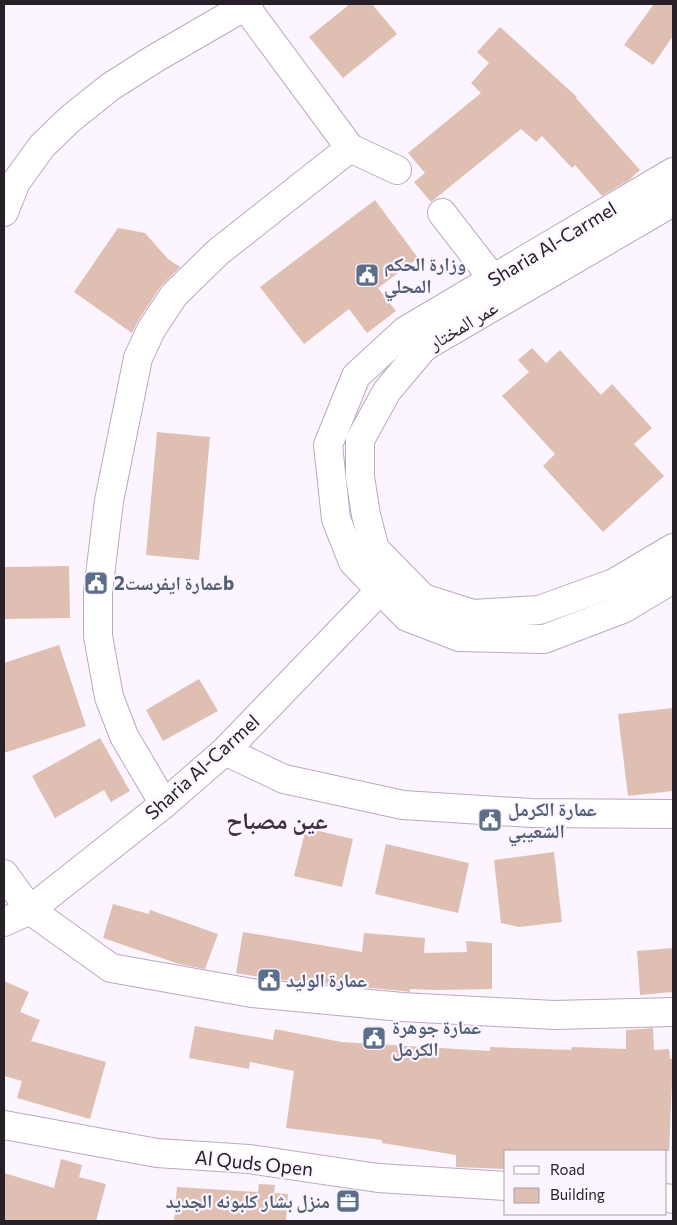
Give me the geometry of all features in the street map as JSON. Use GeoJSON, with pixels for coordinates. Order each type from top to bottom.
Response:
{"type":"FeatureCollection","features":[{"type":"Feature","properties":{"kind":"street"},"geometry":{"type":"LineString","coordinates":[[4,212],[16,182],[42,146],[70,119],[110,87],[247,5],[350,148],[397,170]]}},
{"type":"Feature","properties":{"kind":"street"},"geometry":{"type":"LineString","coordinates":[[164,804],[124,736],[109,697],[98,636],[98,592],[108,501],[138,358],[151,330],[174,295],[218,252],[350,148]]}},
{"type":"Feature","properties":{"kind":"street","name":"Sharia Al-Carmel"},"geometry":{"type":"LineString","coordinates":[[673,172],[503,287],[405,331],[356,376],[328,446],[336,519],[353,562],[389,581],[407,617],[459,637],[544,639],[623,609],[673,579]]}},
{"type":"Feature","properties":{"kind":"street","name":"عمر المختار"},"geometry":{"type":"LineString","coordinates":[[503,287],[673,202]]}},
{"type":"Feature","properties":{"kind":"street"},"geometry":{"type":"LineString","coordinates":[[442,213],[503,287]]}},
{"type":"Feature","properties":{"kind":"street"},"geometry":{"type":"LineString","coordinates":[[389,581],[423,598],[473,614],[538,610],[614,583],[673,548]]}},
{"type":"Feature","properties":{"kind":"street","name":"Sharia Al-Carmel"},"geometry":{"type":"LineString","coordinates":[[4,922],[30,910],[164,804],[225,751],[389,581]]}},
{"type":"Feature","properties":{"kind":"street"},"geometry":{"type":"LineString","coordinates":[[225,751],[284,779],[403,805],[531,813],[673,814]]}},
{"type":"Feature","properties":{"kind":"street"},"geometry":{"type":"LineString","coordinates":[[4,874],[30,910],[111,968],[252,993],[402,1007],[554,1016],[673,1012]]}},
{"type":"Feature","properties":{"kind":"street","name":"Al Quds Open"},"geometry":{"type":"LineString","coordinates":[[4,1125],[157,1153],[249,1159],[378,1178],[504,1186]]}},
{"type":"Feature","properties":{"kind":"building"},"geometry":{"type":"Polygon","coordinates":[[[350,4],[372,4],[397,34],[343,78],[309,37],[350,4]]]}},
{"type":"Feature","properties":{"kind":"building"},"geometry":{"type":"Polygon","coordinates":[[[654,4],[673,4],[673,36],[653,65],[624,45],[654,4]]]}},
{"type":"Feature","properties":{"kind":"building"},"geometry":{"type":"Polygon","coordinates":[[[500,27],[577,97],[640,170],[629,180],[602,196],[575,165],[572,168],[542,136],[536,142],[521,129],[431,202],[414,182],[425,173],[408,153],[481,93],[471,83],[489,63],[477,52],[500,27]]]}},
{"type":"Feature","properties":{"kind":"building"},"geometry":{"type":"Polygon","coordinates":[[[375,200],[418,258],[378,288],[396,311],[367,333],[349,309],[304,344],[260,287],[375,200]]]}},
{"type":"Feature","properties":{"kind":"building"},"geometry":{"type":"Polygon","coordinates":[[[118,228],[145,233],[168,259],[180,267],[161,286],[132,333],[74,292],[118,228]]]}},
{"type":"Feature","properties":{"kind":"building"},"geometry":{"type":"Polygon","coordinates":[[[532,348],[546,363],[560,350],[601,395],[612,384],[652,428],[634,444],[664,476],[603,532],[543,466],[555,454],[502,396],[529,372],[518,360],[532,348]]]}},
{"type":"Feature","properties":{"kind":"building"},"geometry":{"type":"Polygon","coordinates":[[[157,432],[210,437],[199,560],[146,555],[157,432]]]}},
{"type":"Feature","properties":{"kind":"building"},"geometry":{"type":"Polygon","coordinates":[[[69,566],[70,618],[4,619],[4,567],[69,566]]]}},
{"type":"Feature","properties":{"kind":"building"},"geometry":{"type":"Polygon","coordinates":[[[59,645],[86,726],[4,753],[4,663],[59,645]]]}},
{"type":"Feature","properties":{"kind":"building"},"geometry":{"type":"Polygon","coordinates":[[[199,679],[218,711],[163,741],[146,710],[199,679]]]}},
{"type":"Feature","properties":{"kind":"building"},"geometry":{"type":"Polygon","coordinates":[[[673,708],[673,791],[628,796],[618,714],[673,708]]]}},
{"type":"Feature","properties":{"kind":"building"},"geometry":{"type":"Polygon","coordinates":[[[100,738],[130,791],[111,802],[104,790],[55,818],[32,776],[100,738]]]}},
{"type":"Feature","properties":{"kind":"building"},"geometry":{"type":"Polygon","coordinates":[[[306,828],[353,839],[342,887],[294,876],[306,828]]]}},
{"type":"Feature","properties":{"kind":"building"},"geometry":{"type":"Polygon","coordinates":[[[386,844],[469,863],[458,913],[375,894],[386,844]]]}},
{"type":"Feature","properties":{"kind":"building"},"geometry":{"type":"Polygon","coordinates":[[[554,852],[562,922],[519,927],[501,923],[494,860],[554,852]]]}},
{"type":"Feature","properties":{"kind":"building"},"geometry":{"type":"Polygon","coordinates":[[[113,904],[149,914],[150,910],[218,934],[205,969],[179,964],[103,938],[113,904]]]}},
{"type":"Feature","properties":{"kind":"building"},"geometry":{"type":"Polygon","coordinates":[[[243,932],[362,952],[364,933],[425,938],[424,953],[467,952],[466,941],[492,943],[492,989],[410,989],[410,992],[265,978],[236,973],[243,932]]]}},
{"type":"Feature","properties":{"kind":"building"},"geometry":{"type":"Polygon","coordinates":[[[673,948],[673,992],[640,995],[637,951],[673,948]]]}},
{"type":"Feature","properties":{"kind":"building"},"geometry":{"type":"Polygon","coordinates":[[[4,981],[29,992],[20,1012],[40,1020],[31,1041],[106,1062],[90,1119],[17,1098],[22,1081],[4,1076],[4,981]]]}},
{"type":"Feature","properties":{"kind":"building"},"geometry":{"type":"Polygon","coordinates":[[[195,1026],[273,1040],[275,1029],[341,1042],[490,1051],[490,1047],[571,1050],[572,1047],[626,1049],[626,1030],[653,1028],[654,1050],[669,1049],[670,1059],[673,1059],[669,1151],[504,1150],[504,1169],[456,1167],[456,1155],[382,1143],[382,1140],[286,1128],[294,1071],[250,1062],[249,1069],[189,1058],[195,1026]]]}},
{"type":"Feature","properties":{"kind":"building"},"geometry":{"type":"Polygon","coordinates":[[[61,1159],[82,1165],[79,1177],[106,1184],[96,1221],[4,1221],[4,1173],[54,1188],[61,1159]]]}},
{"type":"Feature","properties":{"kind":"building"},"geometry":{"type":"Polygon","coordinates":[[[259,1184],[275,1185],[274,1193],[288,1194],[286,1221],[174,1221],[177,1187],[258,1192],[259,1184]]]}},
{"type":"Feature","properties":{"kind":"place","name":"وزارة الحكم المحلي"},"geometry":{"type":"Point","coordinates":[367,275]}},
{"type":"Feature","properties":{"kind":"place","name":"عمارة ايفرست2b"},"geometry":{"type":"Point","coordinates":[96,583]}},
{"type":"Feature","properties":{"kind":"place","name":"عمارة الكرمل الشعيبي"},"geometry":{"type":"Point","coordinates":[490,820]}},
{"type":"Feature","properties":{"kind":"place","name":"عمارة الوليد"},"geometry":{"type":"Point","coordinates":[269,980]}},
{"type":"Feature","properties":{"kind":"place","name":"عمارة جوهرة الكرمل"},"geometry":{"type":"Point","coordinates":[374,1038]}},
{"type":"Feature","properties":{"kind":"place","name":"منزل بشار كلبونه الجديد"},"geometry":{"type":"Point","coordinates":[348,1201]}},
{"type":"Feature","properties":{"kind":"district","name":"عين مصباح"},"geometry":{"type":"Point","coordinates":[277,821]}}]}
